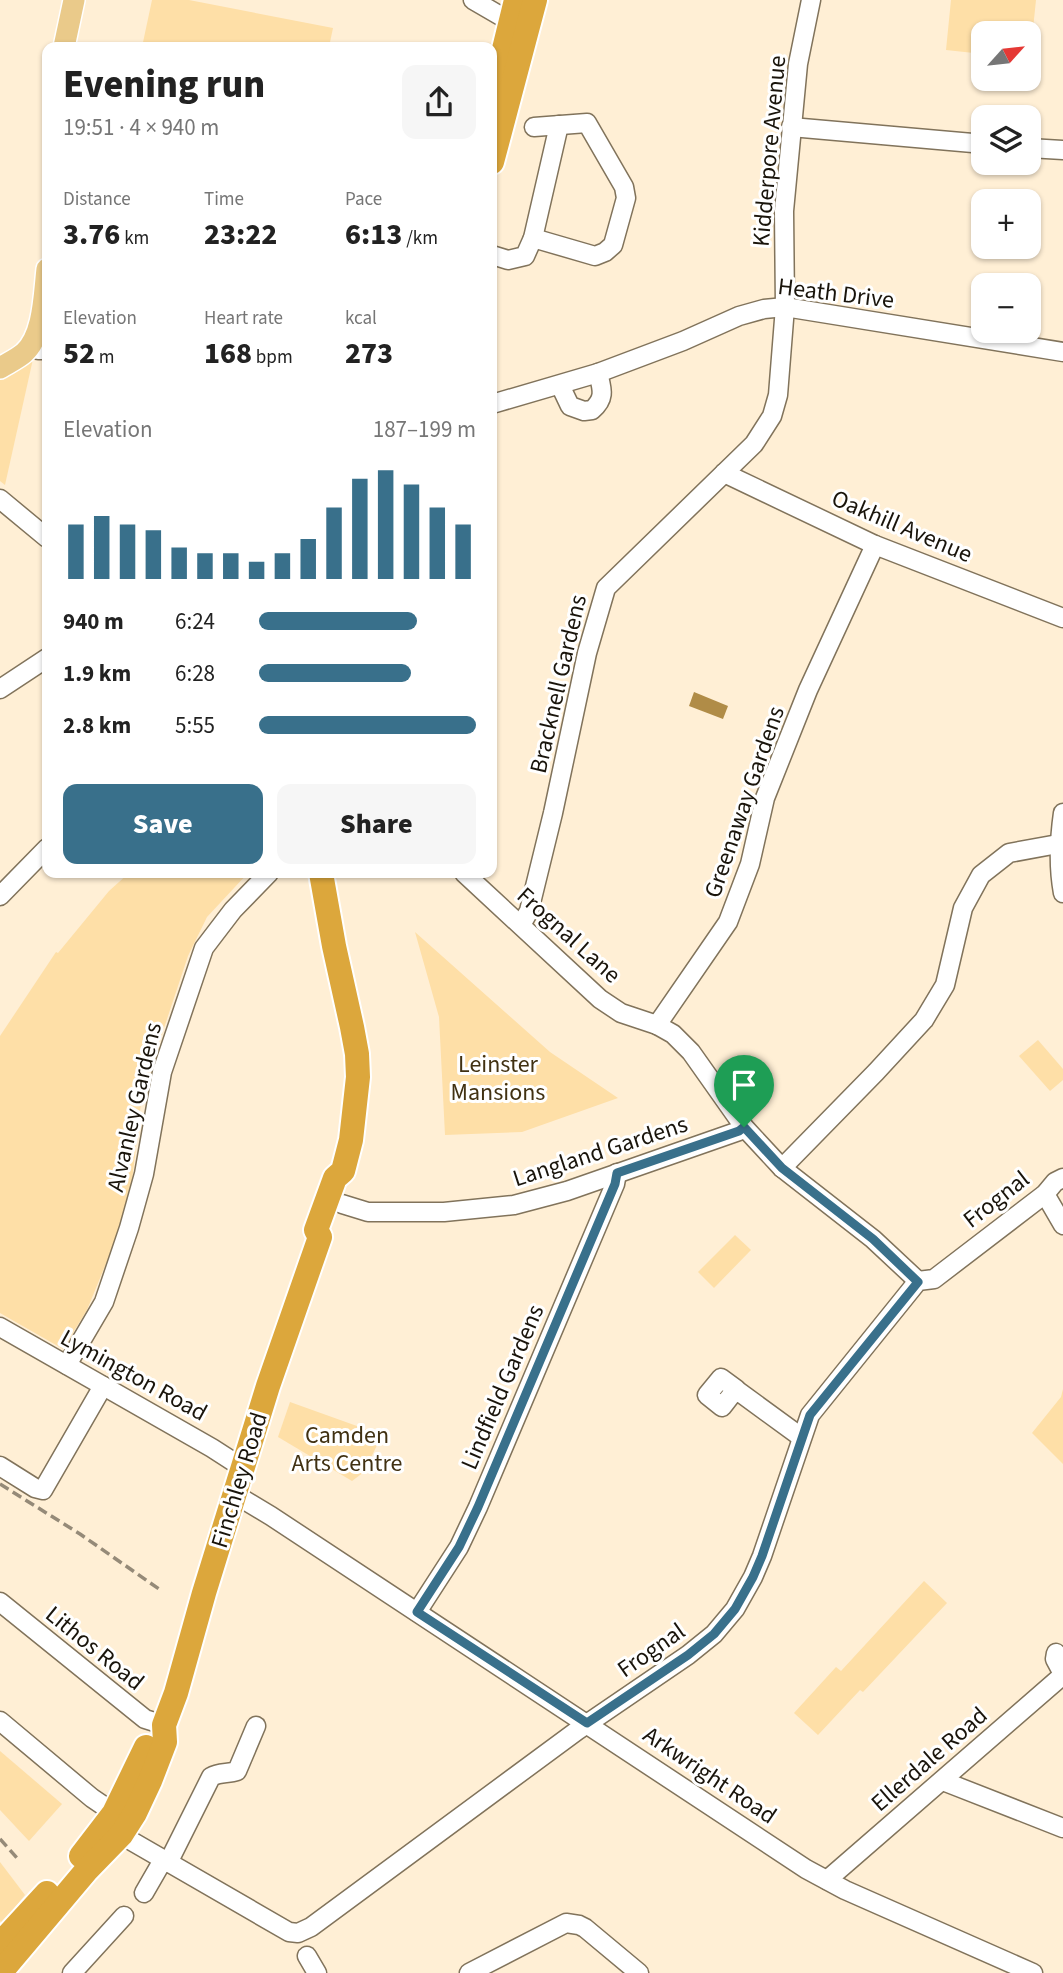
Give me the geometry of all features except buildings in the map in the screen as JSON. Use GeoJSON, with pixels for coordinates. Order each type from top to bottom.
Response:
{"type":"FeatureCollection","features":[{"type":"Feature","properties":{"kind":"highway"},"geometry":{"type":"LineString","coordinates":[[497,82],[518,15],[535,0]]}},
{"type":"Feature","properties":{"kind":"highway"},"geometry":{"type":"LineString","coordinates":[[497,134],[518,15]]}},
{"type":"Feature","properties":{"kind":"highway","name":"Finchley Road"},"geometry":{"type":"LineString","coordinates":[[0,1973],[86,1871],[150,1781],[165,1742],[164,1725],[176,1693],[206,1586],[283,1342],[320,1237],[316,1230],[335,1178],[343,1171],[355,1114],[357,1054],[322,878]]}},
{"type":"Feature","properties":{"kind":"highway","name":"Finchley Road"},"geometry":{"type":"LineString","coordinates":[[320,1237],[331,1235],[350,1182],[343,1171]]}},
{"type":"Feature","properties":{"kind":"highway","name":"Finchley Road"},"geometry":{"type":"LineString","coordinates":[[0,1944],[74,1865],[121,1824]]}},
{"type":"Feature","properties":{"kind":"main road"},"geometry":{"type":"LineString","coordinates":[[65,42],[74,0]]}},
{"type":"Feature","properties":{"kind":"main road"},"geometry":{"type":"LineString","coordinates":[[0,368],[39,348],[42,305]]}},
{"type":"Feature","properties":{"kind":"street"},"geometry":{"type":"LineString","coordinates":[[473,0],[504,18],[518,15]]}},
{"type":"Feature","properties":{"kind":"street","name":"Kidderpore Avenue"},"geometry":{"type":"LineString","coordinates":[[785,307],[784,211],[791,127],[798,64],[811,0]]}},
{"type":"Feature","properties":{"kind":"street"},"geometry":{"type":"LineString","coordinates":[[533,239],[594,256],[605,252],[613,245],[626,198],[624,187],[587,123],[534,127]]}},
{"type":"Feature","properties":{"kind":"street"},"geometry":{"type":"LineString","coordinates":[[497,257],[508,260],[525,256],[533,239],[559,125]]}},
{"type":"Feature","properties":{"kind":"street"},"geometry":{"type":"LineString","coordinates":[[791,127],[971,143]]}},
{"type":"Feature","properties":{"kind":"street"},"geometry":{"type":"LineString","coordinates":[[1041,149],[1063,150]]}},
{"type":"Feature","properties":{"kind":"street","name":"Heath Drive"},"geometry":{"type":"LineString","coordinates":[[497,403],[598,373],[683,341],[739,316],[785,307],[1063,352]]}},
{"type":"Feature","properties":{"kind":"street","name":"Bracknell Gardens"},"geometry":{"type":"LineString","coordinates":[[522,925],[529,911],[587,653],[606,588],[754,444],[766,427],[778,395],[785,307]]}},
{"type":"Feature","properties":{"kind":"street"},"geometry":{"type":"LineString","coordinates":[[560,386],[570,406],[575,410],[592,410],[602,398],[598,373]]}},
{"type":"Feature","properties":{"kind":"street","name":"Oakhill Avenue"},"geometry":{"type":"LineString","coordinates":[[724,473],[875,545],[1063,618]]}},
{"type":"Feature","properties":{"kind":"street"},"geometry":{"type":"LineString","coordinates":[[0,499],[42,534]]}},
{"type":"Feature","properties":{"kind":"street","name":"Greenaway Gardens"},"geometry":{"type":"LineString","coordinates":[[657,1025],[728,922],[750,864],[765,797],[808,690],[875,545]]}},
{"type":"Feature","properties":{"kind":"street"},"geometry":{"type":"LineString","coordinates":[[0,689],[42,661]]}},
{"type":"Feature","properties":{"kind":"street"},"geometry":{"type":"LineString","coordinates":[[1063,813],[1058,844],[1063,893]]}},
{"type":"Feature","properties":{"kind":"street"},"geometry":{"type":"LineString","coordinates":[[782,1168],[924,1020],[945,985],[963,908],[981,876],[1009,853],[1058,844]]}},
{"type":"Feature","properties":{"kind":"street"},"geometry":{"type":"LineString","coordinates":[[0,897],[42,853]]}},
{"type":"Feature","properties":{"kind":"street","name":"Alvanley Gardens"},"geometry":{"type":"LineString","coordinates":[[66,1365],[103,1302],[129,1228],[144,1174],[162,1072],[204,948],[233,909],[264,878]]}},
{"type":"Feature","properties":{"kind":"street","name":"Frognal Lane"},"geometry":{"type":"LineString","coordinates":[[470,878],[600,999],[621,1013],[657,1025],[673,1034],[691,1052],[744,1127],[782,1168],[873,1239],[918,1282]]}},
{"type":"Feature","properties":{"kind":"street","name":"Langland Gardens"},"geometry":{"type":"LineString","coordinates":[[342,1204],[368,1212],[444,1212],[514,1205],[567,1191],[744,1127]]}},
{"type":"Feature","properties":{"kind":"street","name":"Lindfield Gardens"},"geometry":{"type":"LineString","coordinates":[[417,1612],[459,1547],[478,1507],[615,1184],[617,1173]]}},
{"type":"Feature","properties":{"kind":"street","name":"Frognal"},"geometry":{"type":"LineString","coordinates":[[0,1721],[165,1861],[289,1932],[298,1933],[311,1927],[587,1723],[688,1655],[714,1634],[735,1609],[753,1577],[810,1415],[918,1282],[934,1279],[1063,1178]]}},
{"type":"Feature","properties":{"kind":"street"},"geometry":{"type":"LineString","coordinates":[[1045,1194],[1063,1225]]}},
{"type":"Feature","properties":{"kind":"street","name":"Lymington Road"},"geometry":{"type":"LineString","coordinates":[[0,1327],[243,1468]]}},
{"type":"Feature","properties":{"kind":"street"},"geometry":{"type":"LineString","coordinates":[[0,1466],[35,1488],[43,1490],[103,1386]]}},
{"type":"Feature","properties":{"kind":"street"},"geometry":{"type":"LineString","coordinates":[[736,1389],[801,1437]]}},
{"type":"Feature","properties":{"kind":"street","name":"Arkwright Road"},"geometry":{"type":"LineString","coordinates":[[236,1495],[806,1869],[1033,1973]]}},
{"type":"Feature","properties":{"kind":"street","name":"Lithos Road"},"geometry":{"type":"LineString","coordinates":[[0,1602],[145,1719],[164,1725]]}},
{"type":"Feature","properties":{"kind":"street"},"geometry":{"type":"LineString","coordinates":[[1056,1653],[1055,1659],[1063,1674]]}},
{"type":"Feature","properties":{"kind":"street","name":"Ellerdale Road"},"geometry":{"type":"LineString","coordinates":[[827,1880],[1063,1674]]}},
{"type":"Feature","properties":{"kind":"street"},"geometry":{"type":"LineString","coordinates":[[144,1893],[165,1861],[211,1777],[216,1773],[229,1774],[237,1771],[256,1726]]}},
{"type":"Feature","properties":{"kind":"street"},"geometry":{"type":"LineString","coordinates":[[943,1781],[1063,1828]]}},
{"type":"Feature","properties":{"kind":"street"},"geometry":{"type":"LineString","coordinates":[[72,1973],[124,1916]]}},
{"type":"Feature","properties":{"kind":"street"},"geometry":{"type":"LineString","coordinates":[[469,1973],[566,1923],[585,1928],[639,1973]]}},
{"type":"Feature","properties":{"kind":"street"},"geometry":{"type":"LineString","coordinates":[[307,1956],[317,1973]]}},
{"type":"Feature","properties":{"kind":"green space"},"geometry":{"type":"Polygon","coordinates":[[[152,0],[189,0],[333,28],[330,42],[143,42],[152,0]]]}},
{"type":"Feature","properties":{"kind":"green space"},"geometry":{"type":"Polygon","coordinates":[[[951,0],[1036,0],[1034,21],[971,21],[971,53],[946,50],[951,0]]]}},
{"type":"Feature","properties":{"kind":"green space"},"geometry":{"type":"Polygon","coordinates":[[[33,359],[5,485],[0,481],[0,380],[33,359]]]}},
{"type":"Feature","properties":{"kind":"green space"},"geometry":{"type":"Polygon","coordinates":[[[123,878],[243,878],[207,917],[188,956],[142,1094],[132,1181],[116,1239],[87,1310],[63,1349],[0,1313],[0,1036],[56,952],[58,953],[109,891],[123,878]]]}},
{"type":"Feature","properties":{"kind":"green space","name":"Leinster Mansions"},"geometry":{"type":"Polygon","coordinates":[[[415,932],[550,1052],[618,1098],[522,1132],[445,1135],[439,1017],[415,932]]]}},
{"type":"Feature","properties":{"kind":"green space"},"geometry":{"type":"Polygon","coordinates":[[[1038,1040],[1063,1069],[1063,1080],[1050,1091],[1019,1056],[1038,1040]]]}},
{"type":"Feature","properties":{"kind":"green space"},"geometry":{"type":"Polygon","coordinates":[[[735,1235],[751,1250],[714,1288],[698,1272],[735,1235]]]}},
{"type":"Feature","properties":{"kind":"green space"},"geometry":{"type":"Polygon","coordinates":[[[1063,1389],[1063,1464],[1032,1433],[1061,1397],[1063,1389]]]}},
{"type":"Feature","properties":{"kind":"green space","name":"Camden Arts Centre"},"geometry":{"type":"Polygon","coordinates":[[[290,1402],[382,1435],[364,1472],[352,1481],[278,1437],[290,1402]]]}},
{"type":"Feature","properties":{"kind":"green space"},"geometry":{"type":"Polygon","coordinates":[[[924,1581],[947,1603],[863,1692],[860,1690],[818,1735],[794,1713],[836,1667],[841,1671],[924,1581]]]}},
{"type":"Feature","properties":{"kind":"green space"},"geometry":{"type":"Polygon","coordinates":[[[0,1751],[62,1804],[29,1841],[0,1810],[0,1751]]]}},
{"type":"Feature","properties":{"kind":"green space"},"geometry":{"type":"Polygon","coordinates":[[[0,1862],[25,1895],[2,1923],[0,1921],[0,1862]]]}},
{"type":"Feature","properties":{"kind":"shaded area"},"geometry":{"type":"Polygon","coordinates":[[[694,692],[728,706],[723,719],[689,706],[694,692]]]}},
{"type":"Feature","properties":{"kind":"railway"},"geometry":{"type":"LineString","coordinates":[[0,1484],[80,1534],[159,1589]]}},
{"type":"Feature","properties":{"kind":"railway"},"geometry":{"type":"LineString","coordinates":[[0,1839],[17,1858]]}},
{"type":"Feature","properties":{"kind":"route"},"geometry":{"type":"LineString","coordinates":[[744,1127],[782,1168],[873,1239],[918,1282],[810,1415],[762,1556],[735,1609],[714,1634],[688,1655],[587,1723],[417,1612],[459,1547],[478,1507],[615,1184],[617,1173],[744,1127]]}}]}
